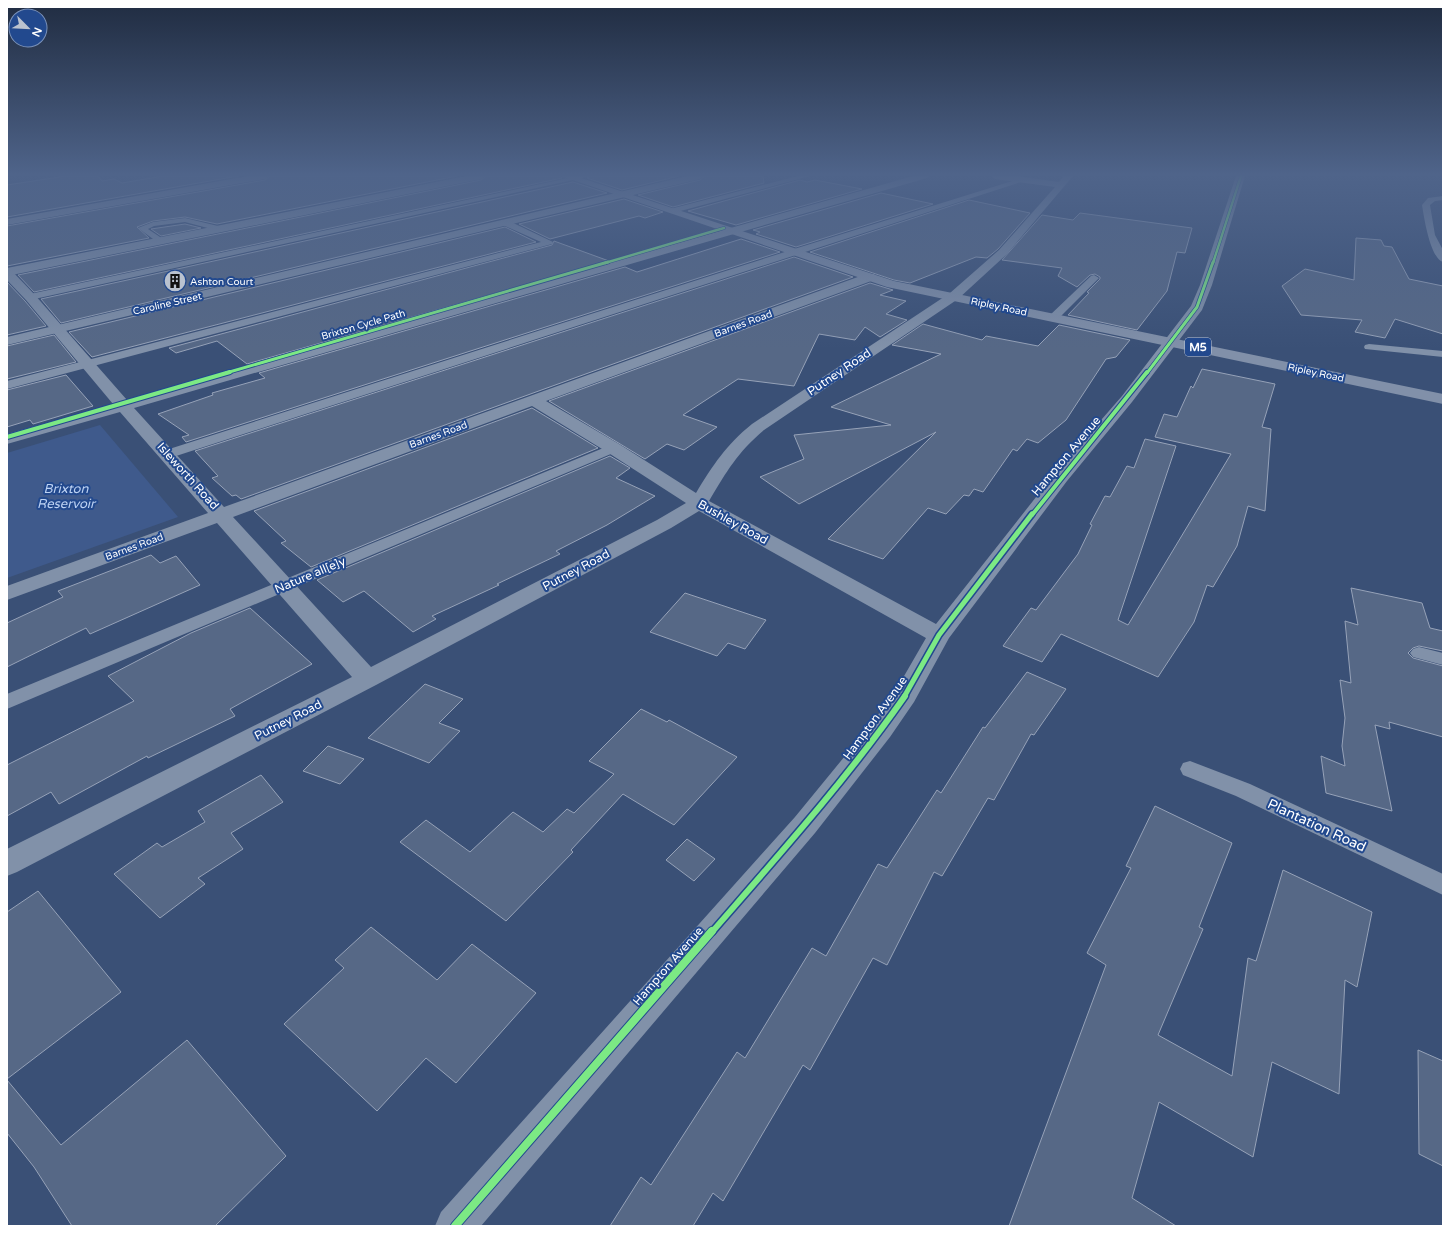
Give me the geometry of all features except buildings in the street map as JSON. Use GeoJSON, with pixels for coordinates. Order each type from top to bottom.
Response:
{"type":"FeatureCollection","features":[{"type":"Feature","properties":{"kind":"main road","name":"Ripley Road"},"geometry":{"type":"LineString","coordinates":[[740,234],[891,284],[1443,399]]}},
{"type":"Feature","properties":{"kind":"street"},"geometry":{"type":"LineString","coordinates":[[7,273],[197,234]]}},
{"type":"Feature","properties":{"kind":"street","name":"Caroline Street"},"geometry":{"type":"LineString","coordinates":[[7,341],[461,234]]}},
{"type":"Feature","properties":{"kind":"street"},"geometry":{"type":"LineString","coordinates":[[7,439],[724,234]]}},
{"type":"Feature","properties":{"kind":"street","name":"Putney Road"},"geometry":{"type":"LineString","coordinates":[[7,863],[368,679],[664,524],[699,504],[723,463],[740,442],[779,413],[954,296],[1003,252],[1019,234]]}},
{"type":"Feature","properties":{"kind":"street","name":"Hampton Avenue"},"geometry":{"type":"LineString","coordinates":[[455,1226],[805,825],[881,730],[905,696],[939,635],[1061,476],[1127,399],[1197,307],[1206,285],[1223,234]]}},
{"type":"Feature","properties":{"kind":"street","name":"Isleworth Road"},"geometry":{"type":"LineString","coordinates":[[7,273],[30,297],[86,364],[222,514],[284,586],[368,679]]}},
{"type":"Feature","properties":{"kind":"street","name":"Barnes Road"},"geometry":{"type":"LineString","coordinates":[[7,593],[870,277]]}},
{"type":"Feature","properties":{"kind":"street","name":"Bushley Road"},"geometry":{"type":"LineString","coordinates":[[533,400],[613,448],[699,504],[939,635]]}},
{"type":"Feature","properties":{"kind":"lane"},"geometry":{"type":"LineString","coordinates":[[150,234],[160,241]]}},
{"type":"Feature","properties":{"kind":"lane"},"geometry":{"type":"LineString","coordinates":[[30,297],[317,234]]}},
{"type":"Feature","properties":{"kind":"lane"},"geometry":{"type":"LineString","coordinates":[[7,385],[549,242],[530,234]]}},
{"type":"Feature","properties":{"kind":"lane"},"geometry":{"type":"LineString","coordinates":[[168,454],[852,234]]}},
{"type":"Feature","properties":{"kind":"lane"},"geometry":{"type":"LineString","coordinates":[[1431,234],[1443,259]]}},
{"type":"Feature","properties":{"kind":"lane"},"geometry":{"type":"LineString","coordinates":[[1054,318],[1094,278]]}},
{"type":"Feature","properties":{"kind":"lane"},"geometry":{"type":"LineString","coordinates":[[1369,347],[1443,354]]}},
{"type":"Feature","properties":{"kind":"lane","name":"Nature all[e]y"},"geometry":{"type":"LineString","coordinates":[[7,702],[613,448]]}},
{"type":"Feature","properties":{"kind":"lane"},"geometry":{"type":"LineString","coordinates":[[1419,653],[1443,659]]}},
{"type":"Feature","properties":{"kind":"lane","name":"Plantation Road"},"geometry":{"type":"LineString","coordinates":[[1190,769],[1243,790],[1443,885]]}},
{"type":"Feature","properties":{"kind":"water","name":"Brixton Reservoir"},"geometry":{"type":"Polygon","coordinates":[[[100,425],[178,517],[7,578],[7,453],[100,425]]]}},
{"type":"Feature","properties":{"kind":"cycle path","name":"Brixton Cycle Path"},"geometry":{"type":"LineString","coordinates":[[7,437],[705,234]]}},
{"type":"Feature","properties":{"kind":"cycle path"},"geometry":{"type":"LineString","coordinates":[[455,1226],[805,825],[881,730],[905,696],[939,635],[1061,477],[1127,399],[1197,307],[1206,285],[1223,234]]}},
{"type":"Feature","properties":{"kind":"place","name":"Ashton Court"},"geometry":{"type":"Point","coordinates":[175,281]}}]}
